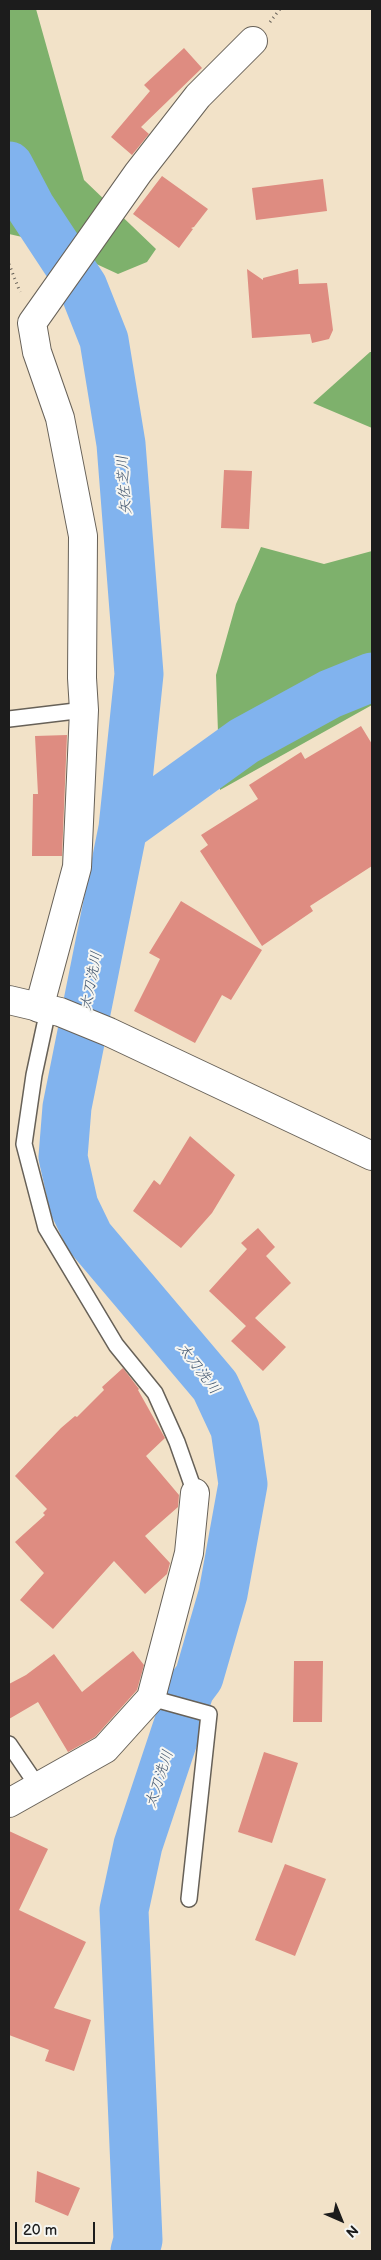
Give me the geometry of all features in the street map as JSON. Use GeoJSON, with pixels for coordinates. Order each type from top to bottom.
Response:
{"type":"FeatureCollection","features":[{"type":"Feature","properties":{"kind":"street"},"geometry":{"type":"LineString","coordinates":[[49,1010],[77,867],[84,710],[82,678],[83,536],[60,418],[36,352],[32,323],[89,240],[198,96],[253,41]]}},
{"type":"Feature","properties":{"kind":"street"},"geometry":{"type":"LineString","coordinates":[[9,1000],[49,1010],[109,1032],[372,1156]]}},
{"type":"Feature","properties":{"kind":"street"},"geometry":{"type":"LineString","coordinates":[[9,1803],[39,1788],[105,1749],[151,1698],[189,1553],[195,1493]]}},
{"type":"Feature","properties":{"kind":"lane"},"geometry":{"type":"LineString","coordinates":[[9,719],[84,710]]}},
{"type":"Feature","properties":{"kind":"lane"},"geometry":{"type":"LineString","coordinates":[[49,1010],[34,1075],[24,1144],[46,1228],[116,1345],[155,1393],[195,1493]]}},
{"type":"Feature","properties":{"kind":"lane"},"geometry":{"type":"LineString","coordinates":[[151,1698],[209,1714],[189,1899]]}},
{"type":"Feature","properties":{"kind":"lane"},"geometry":{"type":"LineString","coordinates":[[9,1744],[39,1788]]}},
{"type":"Feature","properties":{"kind":"green space"},"geometry":{"type":"Polygon","coordinates":[[[9,9],[36,9],[84,180],[156,249],[147,262],[118,274],[53,244],[9,234],[9,9]]]}},
{"type":"Feature","properties":{"kind":"green space"},"geometry":{"type":"Polygon","coordinates":[[[372,352],[372,428],[313,403],[372,352]]]}},
{"type":"Feature","properties":{"kind":"green space"},"geometry":{"type":"Polygon","coordinates":[[[261,547],[324,564],[372,551],[372,705],[220,790],[216,675],[236,604],[261,547]]]}},
{"type":"Feature","properties":{"kind":"building"},"geometry":{"type":"Polygon","coordinates":[[[184,48],[202,68],[141,127],[149,134],[132,155],[111,137],[150,91],[144,85],[184,48]]]}},
{"type":"Feature","properties":{"kind":"building"},"geometry":{"type":"Polygon","coordinates":[[[162,176],[208,209],[194,227],[191,228],[193,229],[179,248],[133,214],[162,176]]]}},
{"type":"Feature","properties":{"kind":"building"},"geometry":{"type":"Polygon","coordinates":[[[323,179],[327,211],[256,220],[252,188],[323,179]]]}},
{"type":"Feature","properties":{"kind":"building"},"geometry":{"type":"Polygon","coordinates":[[[247,269],[263,280],[263,278],[298,269],[299,284],[327,283],[333,330],[329,339],[312,343],[310,334],[252,338],[247,269]]]}},
{"type":"Feature","properties":{"kind":"building"},"geometry":{"type":"Polygon","coordinates":[[[224,470],[252,471],[249,529],[221,528],[224,470]]]}},
{"type":"Feature","properties":{"kind":"building"},"geometry":{"type":"Polygon","coordinates":[[[361,726],[372,744],[372,866],[310,906],[313,911],[262,946],[200,851],[208,845],[201,835],[258,799],[249,785],[301,752],[305,759],[361,726]]]}},
{"type":"Feature","properties":{"kind":"building"},"geometry":{"type":"Polygon","coordinates":[[[67,735],[62,856],[32,856],[33,794],[38,794],[35,736],[67,735]]]}},
{"type":"Feature","properties":{"kind":"building"},"geometry":{"type":"Polygon","coordinates":[[[181,901],[262,950],[231,1000],[222,995],[195,1043],[134,1011],[160,959],[149,953],[181,901]]]}},
{"type":"Feature","properties":{"kind":"building"},"geometry":{"type":"Polygon","coordinates":[[[190,1136],[235,1175],[212,1213],[181,1248],[133,1211],[154,1180],[160,1185],[190,1136]]]}},
{"type":"Feature","properties":{"kind":"building"},"geometry":{"type":"Polygon","coordinates":[[[258,1228],[275,1247],[266,1256],[291,1283],[255,1318],[286,1347],[263,1371],[231,1341],[246,1326],[209,1291],[247,1249],[241,1243],[258,1228]]]}},
{"type":"Feature","properties":{"kind":"building"},"geometry":{"type":"Polygon","coordinates":[[[123,1368],[139,1389],[165,1438],[146,1456],[179,1495],[178,1507],[145,1536],[170,1563],[167,1574],[145,1594],[114,1561],[53,1629],[20,1600],[44,1573],[15,1542],[45,1515],[43,1513],[47,1509],[15,1476],[61,1428],[75,1416],[77,1417],[104,1390],[102,1387],[123,1368]]]}},
{"type":"Feature","properties":{"kind":"building"},"geometry":{"type":"Polygon","coordinates":[[[133,1651],[144,1665],[137,1690],[95,1737],[68,1752],[38,1702],[9,1719],[9,1684],[26,1675],[54,1654],[82,1692],[133,1651]]]}},
{"type":"Feature","properties":{"kind":"building"},"geometry":{"type":"Polygon","coordinates":[[[294,1661],[323,1661],[322,1722],[293,1722],[294,1661]]]}},
{"type":"Feature","properties":{"kind":"building"},"geometry":{"type":"Polygon","coordinates":[[[264,1752],[298,1763],[272,1843],[238,1832],[264,1752]]]}},
{"type":"Feature","properties":{"kind":"building"},"geometry":{"type":"Polygon","coordinates":[[[9,1831],[48,1849],[19,1910],[86,1942],[54,2008],[91,2020],[74,2071],[45,2061],[49,2050],[9,2035],[9,1831]]]}},
{"type":"Feature","properties":{"kind":"building"},"geometry":{"type":"Polygon","coordinates":[[[285,1864],[326,1879],[295,1956],[255,1940],[285,1864]]]}},
{"type":"Feature","properties":{"kind":"building"},"geometry":{"type":"Polygon","coordinates":[[[37,2171],[80,2188],[68,2216],[35,2202],[37,2171]]]}},
{"type":"Feature","properties":{"kind":"waterway","name":"太刀洗川"},"geometry":{"type":"LineString","coordinates":[[9,166],[31,208],[83,287],[104,340],[121,444],[139,674],[123,828],[67,1107],[63,1157],[74,1206],[89,1237],[215,1386],[235,1429],[243,1484],[223,1594],[199,1677],[190,1689],[138,1845],[124,1910],[138,2240],[135,2251]]}},
{"type":"Feature","properties":{"kind":"waterway","name":"太刀洗川"},"geometry":{"type":"LineString","coordinates":[[123,828],[244,741],[330,694],[372,677]]}},
{"type":"Feature","properties":{"kind":"water label","name":"矢佐芝川"},"geometry":{"type":"Point","coordinates":[125,485]}}]}
